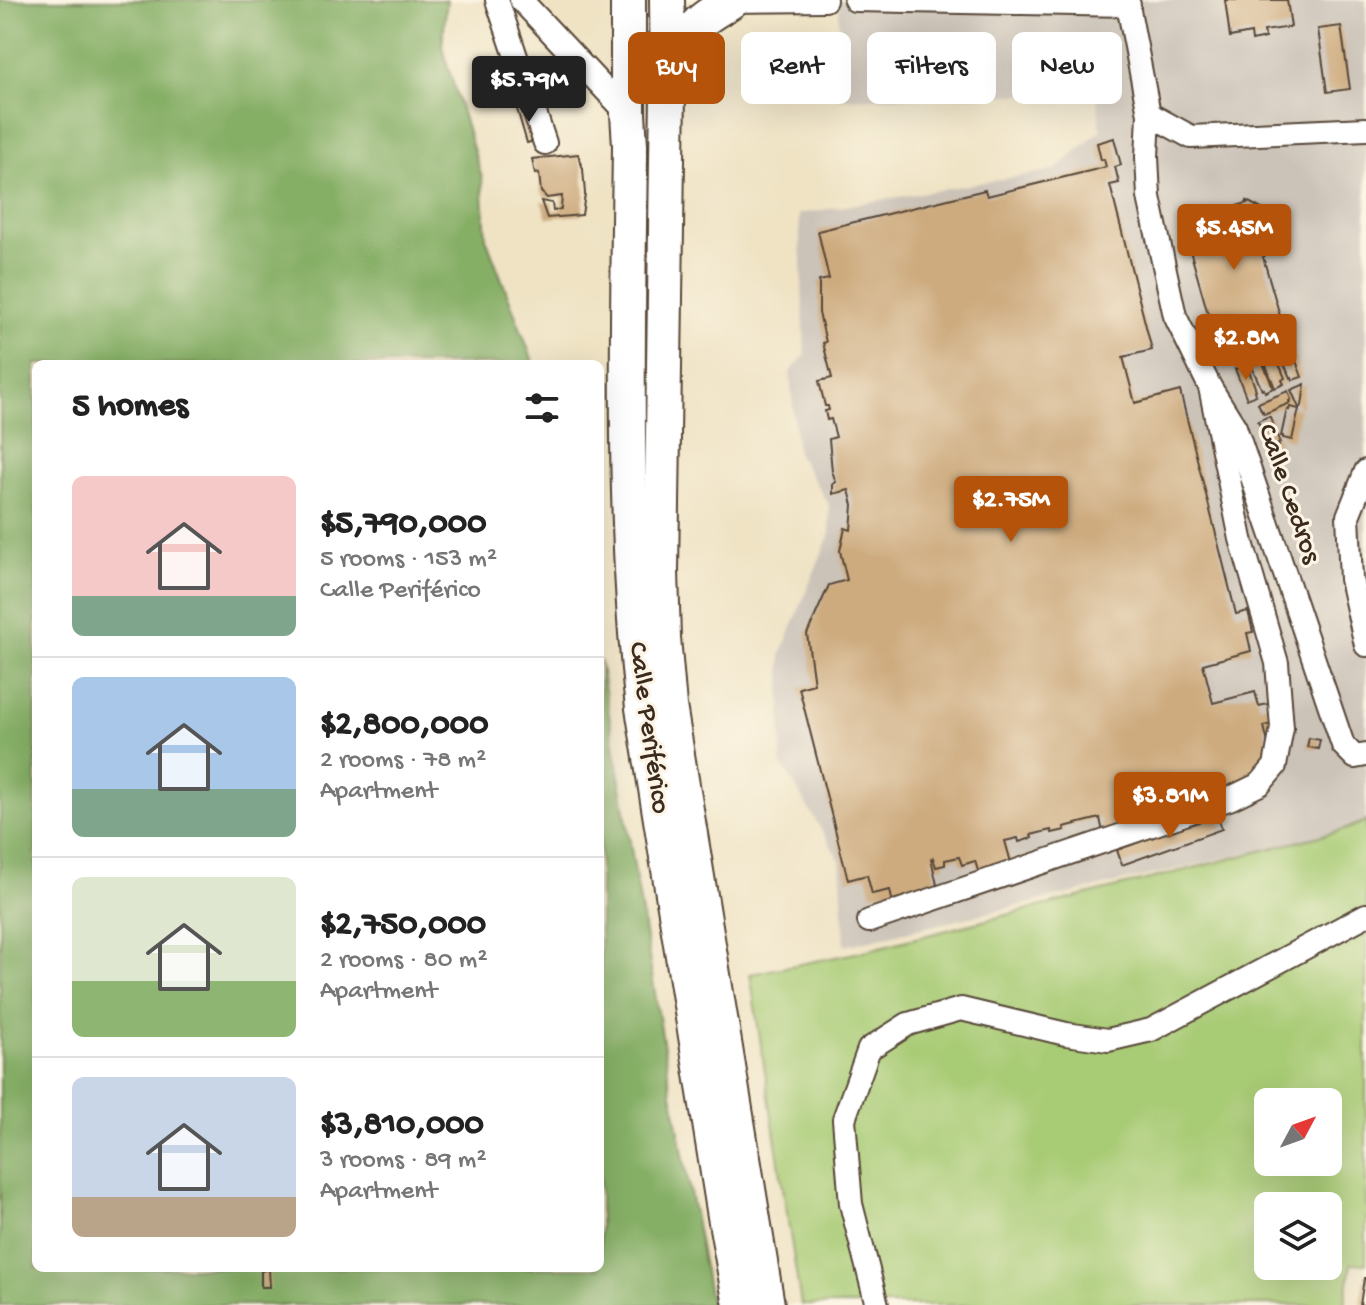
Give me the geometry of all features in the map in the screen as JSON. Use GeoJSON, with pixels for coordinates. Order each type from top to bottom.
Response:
{"type":"FeatureCollection","features":[{"type":"Feature","properties":{"kind":"highway","name":"Calle Periférico"},"geometry":{"type":"LineString","coordinates":[[628,0],[627,444],[635,638],[643,708],[741,1305]]}},
{"type":"Feature","properties":{"kind":"highway","name":"Calle Periférico"},"geometry":{"type":"LineString","coordinates":[[667,0],[667,32]]}},
{"type":"Feature","properties":{"kind":"highway"},"geometry":{"type":"LineString","coordinates":[[692,32],[700,23],[735,1]]}},
{"type":"Feature","properties":{"kind":"highway","name":"Calle Periférico"},"geometry":{"type":"LineString","coordinates":[[668,104],[661,496],[663,638],[669,706],[767,1305]]}},
{"type":"Feature","properties":{"kind":"street"},"geometry":{"type":"LineString","coordinates":[[497,0],[545,143]]}},
{"type":"Feature","properties":{"kind":"street"},"geometry":{"type":"LineString","coordinates":[[521,0],[628,114]]}},
{"type":"Feature","properties":{"kind":"street"},"geometry":{"type":"LineString","coordinates":[[735,1],[825,0]]}},
{"type":"Feature","properties":{"kind":"street"},"geometry":{"type":"LineString","coordinates":[[855,0],[1128,2]]}},
{"type":"Feature","properties":{"kind":"street","name":"Calle Cedros"},"geometry":{"type":"LineString","coordinates":[[1128,2],[1149,114],[1149,197],[1175,316],[1210,387],[1235,427],[1343,745],[1355,757],[1366,755]]}},
{"type":"Feature","properties":{"kind":"street"},"geometry":{"type":"LineString","coordinates":[[1149,114],[1191,137],[1366,129]]}},
{"type":"Feature","properties":{"kind":"street"},"geometry":{"type":"LineString","coordinates":[[869,921],[1229,799],[1260,784],[1275,766],[1282,728],[1277,663],[1241,539],[1210,387]]}},
{"type":"Feature","properties":{"kind":"street"},"geometry":{"type":"LineString","coordinates":[[1366,471],[1348,516],[1351,579],[1366,645]]}},
{"type":"Feature","properties":{"kind":"street"},"geometry":{"type":"LineString","coordinates":[[877,1305],[851,1204],[844,1119],[869,1049],[908,1024],[961,1009],[1066,1034],[1108,1040],[1151,1030],[1366,915]]}},
{"type":"Feature","properties":{"kind":"shaded area"},"geometry":{"type":"Polygon","coordinates":[[[839,0],[1366,0],[1366,821],[1346,830],[845,946],[840,861],[781,763],[781,654],[830,533],[829,505],[797,453],[790,372],[805,355],[799,214],[1055,170],[1101,130],[1097,104],[1122,104],[1122,32],[1012,32],[1012,95],[996,95],[996,32],[867,32],[867,98],[851,99],[851,32],[839,32],[839,0]]]}},
{"type":"Feature","properties":{"kind":"green space"},"geometry":{"type":"Polygon","coordinates":[[[0,0],[447,0],[442,47],[482,178],[486,238],[532,360],[32,360],[32,1272],[604,1272],[604,684],[669,1078],[711,1305],[0,1305],[0,0]]]}},
{"type":"Feature","properties":{"kind":"green space"},"geometry":{"type":"Polygon","coordinates":[[[1366,821],[1366,1264],[1351,1263],[1345,1305],[801,1305],[750,974],[856,953],[1344,830],[1366,821]]]}},
{"type":"Feature","properties":{"kind":"building"},"geometry":{"type":"Polygon","coordinates":[[[1225,0],[1287,0],[1291,27],[1264,31],[1265,38],[1252,41],[1251,33],[1230,37],[1225,0]]]}},
{"type":"Feature","properties":{"kind":"building"},"geometry":{"type":"Polygon","coordinates":[[[1341,26],[1350,89],[1327,92],[1318,29],[1341,26]]]}},
{"type":"Feature","properties":{"kind":"building"},"geometry":{"type":"Polygon","coordinates":[[[531,105],[542,139],[527,143],[517,109],[531,105]]]}},
{"type":"Feature","properties":{"kind":"building"},"geometry":{"type":"Polygon","coordinates":[[[1114,138],[1121,165],[1115,167],[1119,183],[1110,185],[1152,350],[1123,357],[1135,403],[1180,391],[1236,614],[1248,611],[1253,632],[1247,633],[1251,651],[1203,664],[1213,703],[1255,692],[1259,706],[1272,703],[1277,723],[1264,726],[1275,774],[1199,797],[1197,793],[1193,794],[1195,800],[1176,805],[1174,799],[1156,803],[1160,817],[1104,838],[1100,818],[1064,827],[1065,830],[1031,835],[1032,838],[1019,842],[1018,838],[1005,841],[1012,866],[979,874],[975,861],[962,865],[959,857],[945,860],[945,865],[936,867],[933,858],[938,889],[892,900],[890,890],[872,894],[867,875],[848,880],[799,688],[814,684],[807,634],[829,585],[847,580],[840,551],[845,528],[851,530],[853,505],[849,490],[833,494],[833,484],[836,482],[829,439],[836,437],[831,419],[827,420],[825,411],[829,410],[825,406],[819,381],[832,378],[819,313],[819,281],[829,279],[818,231],[985,190],[987,196],[1106,167],[1097,143],[1114,138]]]}},
{"type":"Feature","properties":{"kind":"building"},"geometry":{"type":"Polygon","coordinates":[[[578,154],[585,194],[582,215],[547,218],[541,201],[552,203],[553,211],[561,209],[562,196],[547,198],[541,192],[539,173],[535,174],[532,159],[578,154]]]}},
{"type":"Feature","properties":{"kind":"building"},"geometry":{"type":"Polygon","coordinates":[[[1247,201],[1267,212],[1261,224],[1277,232],[1263,257],[1283,326],[1213,347],[1207,323],[1210,321],[1182,222],[1247,201]]]}},
{"type":"Feature","properties":{"kind":"building"},"geometry":{"type":"Polygon","coordinates":[[[1291,347],[1302,377],[1293,380],[1280,354],[1283,353],[1281,350],[1291,347]]]}},
{"type":"Feature","properties":{"kind":"building"},"geometry":{"type":"Polygon","coordinates":[[[1272,354],[1285,378],[1282,380],[1284,384],[1275,388],[1263,358],[1272,354]]]}},
{"type":"Feature","properties":{"kind":"building"},"geometry":{"type":"Polygon","coordinates":[[[1261,358],[1273,388],[1265,392],[1251,365],[1261,358]]]}},
{"type":"Feature","properties":{"kind":"building"},"geometry":{"type":"Polygon","coordinates":[[[1248,368],[1256,390],[1256,395],[1247,399],[1235,369],[1248,368]]]}},
{"type":"Feature","properties":{"kind":"building"},"geometry":{"type":"Polygon","coordinates":[[[1305,384],[1302,406],[1299,408],[1291,390],[1305,384]]]}},
{"type":"Feature","properties":{"kind":"building"},"geometry":{"type":"Polygon","coordinates":[[[1288,391],[1290,403],[1264,414],[1262,412],[1258,403],[1288,391]]]}},
{"type":"Feature","properties":{"kind":"building"},"geometry":{"type":"Polygon","coordinates":[[[1290,407],[1299,409],[1292,440],[1281,436],[1290,407]]]}},
{"type":"Feature","properties":{"kind":"building"},"geometry":{"type":"Polygon","coordinates":[[[1270,417],[1280,443],[1270,450],[1258,421],[1270,417]]]}},
{"type":"Feature","properties":{"kind":"building"},"geometry":{"type":"Polygon","coordinates":[[[1309,738],[1320,740],[1318,749],[1307,747],[1309,738]]]}},
{"type":"Feature","properties":{"kind":"building"},"geometry":{"type":"Polygon","coordinates":[[[1217,814],[1222,829],[1122,865],[1117,850],[1217,814]]]}},
{"type":"Feature","properties":{"kind":"building"},"geometry":{"type":"Polygon","coordinates":[[[261,1272],[269,1272],[270,1287],[261,1287],[261,1272]]]}},
{"type":"Feature","properties":{"kind":"building"},"geometry":{"type":"Polygon","coordinates":[[[1364,1278],[1366,1305],[1360,1305],[1364,1278]]]}}]}
